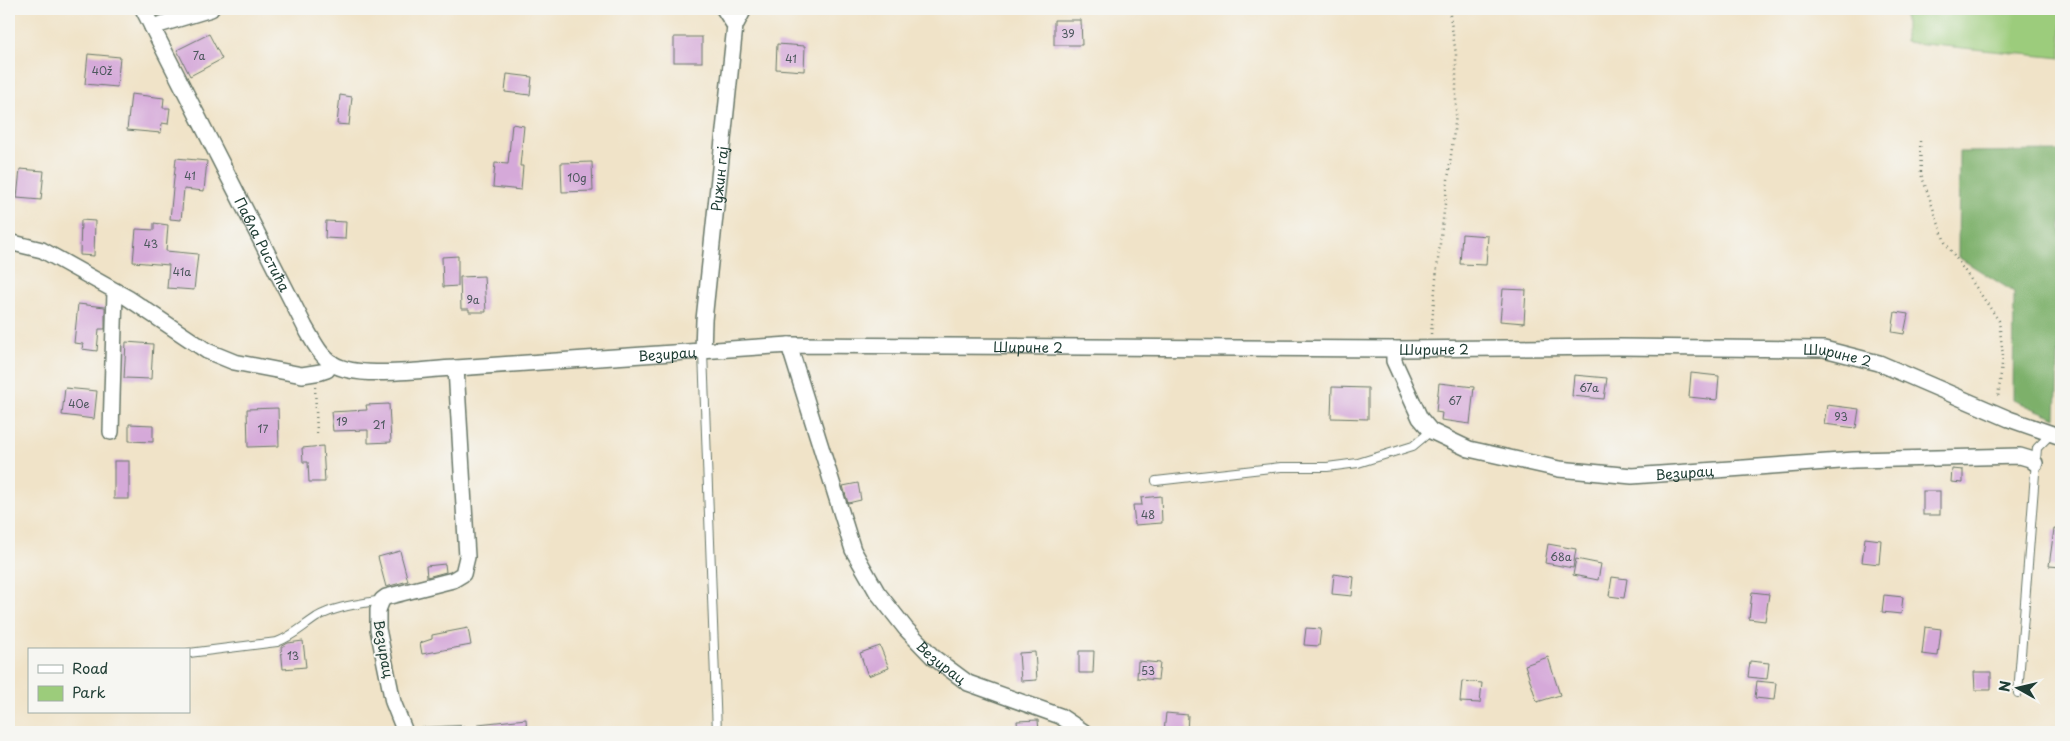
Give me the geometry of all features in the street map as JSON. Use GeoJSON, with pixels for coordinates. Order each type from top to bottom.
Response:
{"type":"FeatureCollection","features":[{"type":"Feature","properties":{"kind":"street","name":"Павла Ристића"},"geometry":{"type":"LineString","coordinates":[[143,9],[305,327],[316,345],[332,364]]}},
{"type":"Feature","properties":{"kind":"street"},"geometry":{"type":"LineString","coordinates":[[152,27],[211,9]]}},
{"type":"Feature","properties":{"kind":"street"},"geometry":{"type":"LineString","coordinates":[[724,9],[735,26]]}},
{"type":"Feature","properties":{"kind":"street","name":"Ружин гај"},"geometry":{"type":"LineString","coordinates":[[703,352],[714,221],[735,26],[744,9]]}},
{"type":"Feature","properties":{"kind":"street"},"geometry":{"type":"LineString","coordinates":[[9,242],[42,250],[115,291],[207,351],[234,362],[302,375],[327,370],[332,364],[347,370],[369,372],[456,368]]}},
{"type":"Feature","properties":{"kind":"street"},"geometry":{"type":"LineString","coordinates":[[111,432],[115,291]]}},
{"type":"Feature","properties":{"kind":"street","name":"Ширине 2"},"geometry":{"type":"LineString","coordinates":[[788,345],[1394,349],[1618,346],[1824,349],[1880,363],[1996,414],[2056,435]]}},
{"type":"Feature","properties":{"kind":"street","name":"Везирац"},"geometry":{"type":"LineString","coordinates":[[405,732],[394,702],[378,629],[378,610],[382,600],[386,597],[454,580],[463,574],[467,556],[456,368],[788,345],[853,550],[877,592],[906,630],[933,656],[968,683],[1060,716],[1084,732]]}},
{"type":"Feature","properties":{"kind":"street","name":"Везирац"},"geometry":{"type":"LineString","coordinates":[[1394,349],[1394,360],[1420,418],[1431,430],[1469,449],[1559,469],[1632,476],[1854,460],[2020,456],[2030,459],[2035,463]]}},
{"type":"Feature","properties":{"kind":"lane"},"geometry":{"type":"LineString","coordinates":[[703,352],[717,732]]}},
{"type":"Feature","properties":{"kind":"lane"},"geometry":{"type":"LineString","coordinates":[[1156,481],[1281,467],[1327,467],[1358,463],[1413,446],[1431,430]]}},
{"type":"Feature","properties":{"kind":"lane"},"geometry":{"type":"LineString","coordinates":[[2018,693],[2036,448],[2056,435]]}},
{"type":"Feature","properties":{"kind":"lane"},"geometry":{"type":"LineString","coordinates":[[190,653],[278,642],[291,637],[318,617],[329,612],[348,606],[382,600]]}},
{"type":"Feature","properties":{"kind":"lane"},"geometry":{"type":"LineString","coordinates":[[421,732],[460,730],[469,732]]}},
{"type":"Feature","properties":{"kind":"path"},"geometry":{"type":"LineString","coordinates":[[1430,348],[1437,268],[1456,115],[1456,54],[1449,9]]}},
{"type":"Feature","properties":{"kind":"path"},"geometry":{"type":"LineString","coordinates":[[1920,141],[1921,174],[1945,242],[2000,321],[2003,356],[1996,414]]}},
{"type":"Feature","properties":{"kind":"path"},"geometry":{"type":"LineString","coordinates":[[314,374],[318,433]]}},
{"type":"Feature","properties":{"kind":"green space"},"geometry":{"type":"Polygon","coordinates":[[[1905,9],[2061,9],[2061,58],[1905,42],[1905,9]]]}},
{"type":"Feature","properties":{"kind":"green space"},"geometry":{"type":"Polygon","coordinates":[[[2061,151],[2061,286],[2056,418],[2013,400],[2014,292],[1958,257],[1959,152],[2061,151]]]}},
{"type":"Feature","properties":{"kind":"building"},"geometry":{"type":"Polygon","coordinates":[[[1054,20],[1081,20],[1082,45],[1054,45],[1054,20]]]}},
{"type":"Feature","properties":{"kind":"building"},"geometry":{"type":"Polygon","coordinates":[[[209,34],[222,59],[190,76],[177,50],[209,34]]]}},
{"type":"Feature","properties":{"kind":"building"},"geometry":{"type":"Polygon","coordinates":[[[674,37],[702,37],[702,62],[674,62],[674,37]]]}},
{"type":"Feature","properties":{"kind":"building"},"geometry":{"type":"Polygon","coordinates":[[[777,44],[805,46],[804,71],[776,69],[777,44]]]}},
{"type":"Feature","properties":{"kind":"building"},"geometry":{"type":"Polygon","coordinates":[[[88,54],[120,57],[117,87],[85,84],[88,54]]]}},
{"type":"Feature","properties":{"kind":"building"},"geometry":{"type":"Polygon","coordinates":[[[507,74],[532,77],[530,95],[505,92],[507,74]]]}},
{"type":"Feature","properties":{"kind":"building"},"geometry":{"type":"Polygon","coordinates":[[[131,94],[164,98],[163,108],[170,108],[168,124],[162,123],[161,133],[127,130],[131,94]]]}},
{"type":"Feature","properties":{"kind":"building"},"geometry":{"type":"Polygon","coordinates":[[[340,95],[352,97],[349,125],[337,124],[340,95]]]}},
{"type":"Feature","properties":{"kind":"building"},"geometry":{"type":"Polygon","coordinates":[[[512,124],[524,126],[520,166],[523,166],[521,190],[493,187],[495,163],[508,164],[512,124]]]}},
{"type":"Feature","properties":{"kind":"building"},"geometry":{"type":"Polygon","coordinates":[[[176,158],[207,161],[204,191],[184,189],[181,220],[170,219],[176,158]]]}},
{"type":"Feature","properties":{"kind":"building"},"geometry":{"type":"Polygon","coordinates":[[[592,162],[593,191],[562,192],[561,163],[592,162]]]}},
{"type":"Feature","properties":{"kind":"building"},"geometry":{"type":"Polygon","coordinates":[[[20,169],[44,171],[41,200],[17,198],[20,169]]]}},
{"type":"Feature","properties":{"kind":"building"},"geometry":{"type":"Polygon","coordinates":[[[81,220],[95,221],[94,256],[80,255],[81,220]]]}},
{"type":"Feature","properties":{"kind":"building"},"geometry":{"type":"Polygon","coordinates":[[[326,221],[346,222],[345,239],[325,238],[326,221]]]}},
{"type":"Feature","properties":{"kind":"building"},"geometry":{"type":"Polygon","coordinates":[[[154,223],[168,225],[166,251],[198,254],[194,290],[167,288],[169,265],[133,262],[136,229],[154,230],[154,223]]]}},
{"type":"Feature","properties":{"kind":"building"},"geometry":{"type":"Polygon","coordinates":[[[1462,234],[1488,236],[1486,265],[1460,264],[1462,234]]]}},
{"type":"Feature","properties":{"kind":"building"},"geometry":{"type":"Polygon","coordinates":[[[458,256],[458,286],[443,287],[442,257],[458,256]]]}},
{"type":"Feature","properties":{"kind":"building"},"geometry":{"type":"Polygon","coordinates":[[[484,276],[486,312],[469,312],[469,309],[461,309],[460,277],[484,276]]]}},
{"type":"Feature","properties":{"kind":"building"},"geometry":{"type":"Polygon","coordinates":[[[1503,289],[1526,290],[1524,323],[1500,321],[1503,289]]]}},
{"type":"Feature","properties":{"kind":"building"},"geometry":{"type":"Polygon","coordinates":[[[78,304],[105,307],[105,329],[99,329],[97,351],[82,349],[83,344],[74,343],[78,304]]]}},
{"type":"Feature","properties":{"kind":"building"},"geometry":{"type":"Polygon","coordinates":[[[1895,312],[1908,314],[1904,334],[1892,332],[1895,312]]]}},
{"type":"Feature","properties":{"kind":"building"},"geometry":{"type":"Polygon","coordinates":[[[126,342],[153,344],[151,379],[124,378],[126,342]]]}},
{"type":"Feature","properties":{"kind":"building"},"geometry":{"type":"Polygon","coordinates":[[[1691,373],[1719,376],[1717,400],[1689,397],[1691,373]]]}},
{"type":"Feature","properties":{"kind":"building"},"geometry":{"type":"Polygon","coordinates":[[[1574,375],[1607,378],[1604,399],[1572,396],[1574,375]]]}},
{"type":"Feature","properties":{"kind":"building"},"geometry":{"type":"Polygon","coordinates":[[[1439,383],[1474,387],[1470,424],[1441,420],[1442,413],[1436,412],[1439,383]]]}},
{"type":"Feature","properties":{"kind":"building"},"geometry":{"type":"Polygon","coordinates":[[[1332,387],[1368,388],[1368,419],[1331,418],[1332,387]]]}},
{"type":"Feature","properties":{"kind":"building"},"geometry":{"type":"Polygon","coordinates":[[[65,388],[97,391],[94,419],[62,415],[65,388]]]}},
{"type":"Feature","properties":{"kind":"building"},"geometry":{"type":"Polygon","coordinates":[[[389,404],[391,442],[368,443],[368,430],[333,431],[331,412],[367,410],[366,405],[389,404]]]}},
{"type":"Feature","properties":{"kind":"building"},"geometry":{"type":"Polygon","coordinates":[[[1827,405],[1859,409],[1856,428],[1824,424],[1827,405]]]}},
{"type":"Feature","properties":{"kind":"building"},"geometry":{"type":"Polygon","coordinates":[[[278,408],[279,446],[248,447],[247,409],[278,408]]]}},
{"type":"Feature","properties":{"kind":"building"},"geometry":{"type":"Polygon","coordinates":[[[129,424],[153,425],[153,442],[129,441],[129,424]]]}},
{"type":"Feature","properties":{"kind":"building"},"geometry":{"type":"Polygon","coordinates":[[[323,446],[325,482],[309,482],[308,462],[303,462],[302,448],[323,446]]]}},
{"type":"Feature","properties":{"kind":"building"},"geometry":{"type":"Polygon","coordinates":[[[114,461],[129,461],[129,499],[114,499],[114,461]]]}},
{"type":"Feature","properties":{"kind":"building"},"geometry":{"type":"Polygon","coordinates":[[[1952,469],[1963,470],[1963,483],[1951,482],[1952,469]]]}},
{"type":"Feature","properties":{"kind":"building"},"geometry":{"type":"Polygon","coordinates":[[[858,483],[861,500],[848,503],[843,486],[858,483]]]}},
{"type":"Feature","properties":{"kind":"building"},"geometry":{"type":"Polygon","coordinates":[[[1923,491],[1940,491],[1940,515],[1923,515],[1923,491]]]}},
{"type":"Feature","properties":{"kind":"building"},"geometry":{"type":"Polygon","coordinates":[[[1161,496],[1162,523],[1135,525],[1133,505],[1142,505],[1141,498],[1161,496]]]}},
{"type":"Feature","properties":{"kind":"building"},"geometry":{"type":"Polygon","coordinates":[[[2054,529],[2061,530],[2061,567],[2049,566],[2054,529]]]}},
{"type":"Feature","properties":{"kind":"building"},"geometry":{"type":"Polygon","coordinates":[[[1865,538],[1881,540],[1879,564],[1862,562],[1865,538]]]}},
{"type":"Feature","properties":{"kind":"building"},"geometry":{"type":"Polygon","coordinates":[[[1548,544],[1576,549],[1573,568],[1545,563],[1548,544]]]}},
{"type":"Feature","properties":{"kind":"building"},"geometry":{"type":"Polygon","coordinates":[[[400,551],[408,581],[386,587],[378,557],[400,551]]]}},
{"type":"Feature","properties":{"kind":"building"},"geometry":{"type":"Polygon","coordinates":[[[1576,559],[1601,564],[1598,580],[1573,575],[1576,559]]]}},
{"type":"Feature","properties":{"kind":"building"},"geometry":{"type":"Polygon","coordinates":[[[445,564],[446,572],[427,577],[426,566],[445,564]]]}},
{"type":"Feature","properties":{"kind":"building"},"geometry":{"type":"Polygon","coordinates":[[[1334,574],[1354,577],[1352,596],[1332,594],[1334,574]]]}},
{"type":"Feature","properties":{"kind":"building"},"geometry":{"type":"Polygon","coordinates":[[[1612,577],[1627,579],[1624,598],[1609,596],[1612,577]]]}},
{"type":"Feature","properties":{"kind":"building"},"geometry":{"type":"Polygon","coordinates":[[[1752,592],[1769,594],[1765,621],[1749,619],[1752,592]]]}},
{"type":"Feature","properties":{"kind":"building"},"geometry":{"type":"Polygon","coordinates":[[[1884,595],[1903,597],[1901,614],[1882,612],[1884,595]]]}},
{"type":"Feature","properties":{"kind":"building"},"geometry":{"type":"Polygon","coordinates":[[[1925,627],[1941,629],[1938,656],[1922,654],[1925,627]]]}},
{"type":"Feature","properties":{"kind":"building"},"geometry":{"type":"Polygon","coordinates":[[[468,628],[471,645],[422,654],[420,643],[432,639],[432,635],[468,628]]]}},
{"type":"Feature","properties":{"kind":"building"},"geometry":{"type":"Polygon","coordinates":[[[1306,628],[1321,629],[1319,646],[1304,645],[1306,628]]]}},
{"type":"Feature","properties":{"kind":"building"},"geometry":{"type":"Polygon","coordinates":[[[303,641],[306,667],[283,669],[281,647],[288,643],[303,641]]]}},
{"type":"Feature","properties":{"kind":"building"},"geometry":{"type":"Polygon","coordinates":[[[880,646],[889,668],[868,676],[860,653],[880,646]]]}},
{"type":"Feature","properties":{"kind":"building"},"geometry":{"type":"Polygon","coordinates":[[[1079,651],[1094,651],[1093,673],[1079,673],[1079,651]]]}},
{"type":"Feature","properties":{"kind":"building"},"geometry":{"type":"Polygon","coordinates":[[[1035,652],[1037,680],[1021,681],[1019,653],[1035,652]]]}},
{"type":"Feature","properties":{"kind":"building"},"geometry":{"type":"Polygon","coordinates":[[[1548,657],[1560,695],[1537,702],[1525,665],[1548,657]]]}},
{"type":"Feature","properties":{"kind":"building"},"geometry":{"type":"Polygon","coordinates":[[[1138,661],[1160,663],[1158,680],[1137,678],[1138,661]]]}},
{"type":"Feature","properties":{"kind":"building"},"geometry":{"type":"Polygon","coordinates":[[[1750,661],[1769,663],[1767,679],[1748,677],[1750,661]]]}},
{"type":"Feature","properties":{"kind":"building"},"geometry":{"type":"Polygon","coordinates":[[[1974,672],[1991,672],[1991,690],[1975,690],[1974,672]]]}},
{"type":"Feature","properties":{"kind":"building"},"geometry":{"type":"Polygon","coordinates":[[[1462,681],[1482,683],[1480,703],[1460,702],[1462,681]]]}},
{"type":"Feature","properties":{"kind":"building"},"geometry":{"type":"Polygon","coordinates":[[[1757,681],[1776,683],[1774,700],[1755,698],[1757,681]]]}},
{"type":"Feature","properties":{"kind":"building"},"geometry":{"type":"Polygon","coordinates":[[[1166,713],[1188,715],[1187,732],[1164,732],[1166,713]]]}},
{"type":"Feature","properties":{"kind":"building"},"geometry":{"type":"Polygon","coordinates":[[[526,719],[527,732],[479,732],[478,724],[526,719]]]}},
{"type":"Feature","properties":{"kind":"building"},"geometry":{"type":"Polygon","coordinates":[[[1038,720],[1039,732],[1018,732],[1017,721],[1038,720]]]}}]}
